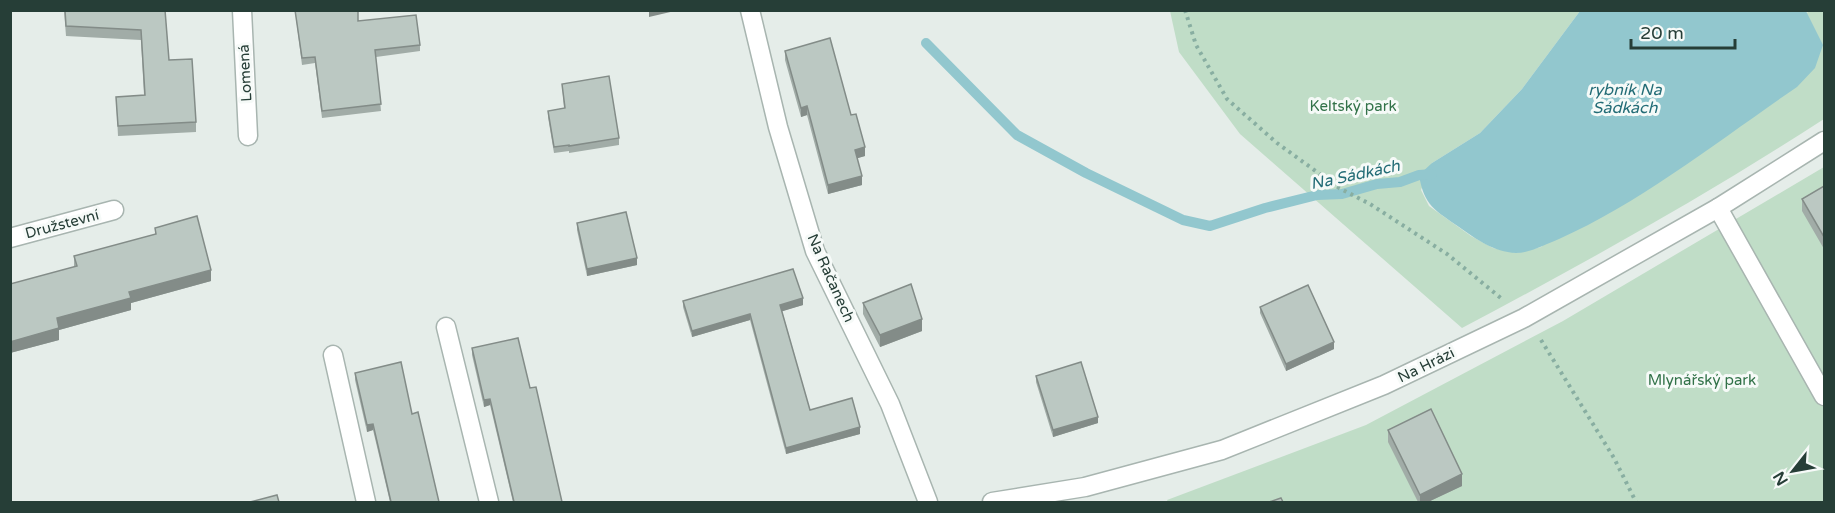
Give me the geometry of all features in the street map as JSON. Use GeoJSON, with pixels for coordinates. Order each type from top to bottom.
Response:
{"type":"FeatureCollection","features":[{"type":"Feature","properties":{"kind":"street","name":"Lomená"},"geometry":{"type":"LineString","coordinates":[[242,10],[248,136]]}},
{"type":"Feature","properties":{"kind":"street","name":"Na Račanech"},"geometry":{"type":"LineString","coordinates":[[750,10],[778,127],[815,251],[890,404],[928,502]]}},
{"type":"Feature","properties":{"kind":"street","name":"Na Hrázi"},"geometry":{"type":"LineString","coordinates":[[992,502],[1085,487],[1222,450],[1384,385],[1524,318],[1718,208],[1824,141]]}},
{"type":"Feature","properties":{"kind":"street"},"geometry":{"type":"LineString","coordinates":[[1718,208],[1824,396]]}},
{"type":"Feature","properties":{"kind":"street","name":"Družstevní"},"geometry":{"type":"LineString","coordinates":[[10,238],[114,210]]}},
{"type":"Feature","properties":{"kind":"street"},"geometry":{"type":"LineString","coordinates":[[446,327],[489,502]]}},
{"type":"Feature","properties":{"kind":"street"},"geometry":{"type":"LineString","coordinates":[[333,355],[366,502]]}},
{"type":"Feature","properties":{"kind":"path"},"geometry":{"type":"LineString","coordinates":[[1185,10],[1196,45],[1227,99],[1277,143],[1339,188],[1370,204],[1447,254],[1509,305]]}},
{"type":"Feature","properties":{"kind":"path"},"geometry":{"type":"LineString","coordinates":[[1536,331],[1614,458],[1635,502]]}},
{"type":"Feature","properties":{"kind":"green space","name":"Keltský park"},"geometry":{"type":"Polygon","coordinates":[[[1170,11],[1580,11],[1522,89],[1480,133],[1432,163],[1421,190],[1429,206],[1471,236],[1493,248],[1517,253],[1541,247],[1808,12],[1806,11],[1824,11],[1824,119],[1645,228],[1462,328],[1240,134],[1179,52],[1170,11]]]}},
{"type":"Feature","properties":{"kind":"green space","name":"Mlynářský park"},"geometry":{"type":"Polygon","coordinates":[[[1824,167],[1824,502],[1168,502],[1167,500],[1366,425],[1563,321],[1824,167]]]}},
{"type":"Feature","properties":{"kind":"water","name":"rybník Na Sádkách"},"geometry":{"type":"Polygon","coordinates":[[[1580,11],[1806,11],[1823,45],[1815,68],[1797,87],[1651,188],[1590,224],[1543,246],[1521,253],[1500,250],[1479,240],[1437,211],[1424,194],[1419,175],[1432,163],[1480,133],[1522,89],[1580,11]]]}},
{"type":"Feature","properties":{"kind":"building"},"geometry":{"type":"Polygon","coordinates":[[[65,10],[165,10],[169,60],[192,59],[196,122],[118,126],[116,97],[145,95],[141,30],[66,26],[65,10]]]}},
{"type":"Feature","properties":{"kind":"building"},"geometry":{"type":"Polygon","coordinates":[[[295,10],[358,10],[358,21],[416,15],[420,45],[375,50],[381,104],[322,111],[315,57],[302,58],[295,10]]]}},
{"type":"Feature","properties":{"kind":"building"},"geometry":{"type":"Polygon","coordinates":[[[830,38],[851,115],[856,114],[865,147],[855,150],[862,176],[828,185],[807,106],[801,108],[785,51],[830,38]]]}},
{"type":"Feature","properties":{"kind":"building"},"geometry":{"type":"Polygon","coordinates":[[[609,76],[619,138],[554,147],[548,111],[565,108],[562,84],[609,76]]]}},
{"type":"Feature","properties":{"kind":"building"},"geometry":{"type":"Polygon","coordinates":[[[1824,186],[1824,237],[1802,199],[1824,186]]]}},
{"type":"Feature","properties":{"kind":"building"},"geometry":{"type":"Polygon","coordinates":[[[626,212],[637,258],[587,269],[577,223],[626,212]]]}},
{"type":"Feature","properties":{"kind":"building"},"geometry":{"type":"Polygon","coordinates":[[[197,216],[211,270],[129,292],[131,298],[57,318],[59,328],[10,342],[10,284],[77,266],[74,256],[156,234],[155,228],[197,216]]]}},
{"type":"Feature","properties":{"kind":"building"},"geometry":{"type":"Polygon","coordinates":[[[793,269],[803,298],[780,305],[810,410],[852,398],[860,427],[786,448],[750,314],[692,331],[683,301],[793,269]]]}},
{"type":"Feature","properties":{"kind":"building"},"geometry":{"type":"Polygon","coordinates":[[[911,284],[922,319],[880,335],[863,303],[911,284]]]}},
{"type":"Feature","properties":{"kind":"building"},"geometry":{"type":"Polygon","coordinates":[[[1308,285],[1334,342],[1286,364],[1260,307],[1308,285]]]}},
{"type":"Feature","properties":{"kind":"building"},"geometry":{"type":"Polygon","coordinates":[[[518,338],[530,388],[536,387],[562,502],[514,502],[490,399],[484,400],[472,348],[518,338]]]}},
{"type":"Feature","properties":{"kind":"building"},"geometry":{"type":"Polygon","coordinates":[[[401,362],[412,414],[418,412],[439,502],[391,502],[373,424],[367,425],[355,373],[401,362]]]}},
{"type":"Feature","properties":{"kind":"building"},"geometry":{"type":"Polygon","coordinates":[[[1081,362],[1098,417],[1053,430],[1036,376],[1081,362]]]}},
{"type":"Feature","properties":{"kind":"building"},"geometry":{"type":"Polygon","coordinates":[[[1431,409],[1462,474],[1420,495],[1388,430],[1431,409]]]}},
{"type":"Feature","properties":{"kind":"building"},"geometry":{"type":"Polygon","coordinates":[[[277,495],[279,502],[250,502],[277,495]]]}},
{"type":"Feature","properties":{"kind":"building"},"geometry":{"type":"Polygon","coordinates":[[[1281,498],[1283,502],[1269,502],[1281,498]]]}},
{"type":"Feature","properties":{"kind":"waterway","name":"Na Sádkách"},"geometry":{"type":"LineString","coordinates":[[926,43],[1017,135],[1086,173],[1183,220],[1210,226],[1265,208],[1317,195],[1342,194],[1377,184],[1400,182],[1419,175],[1432,174]]}}]}
